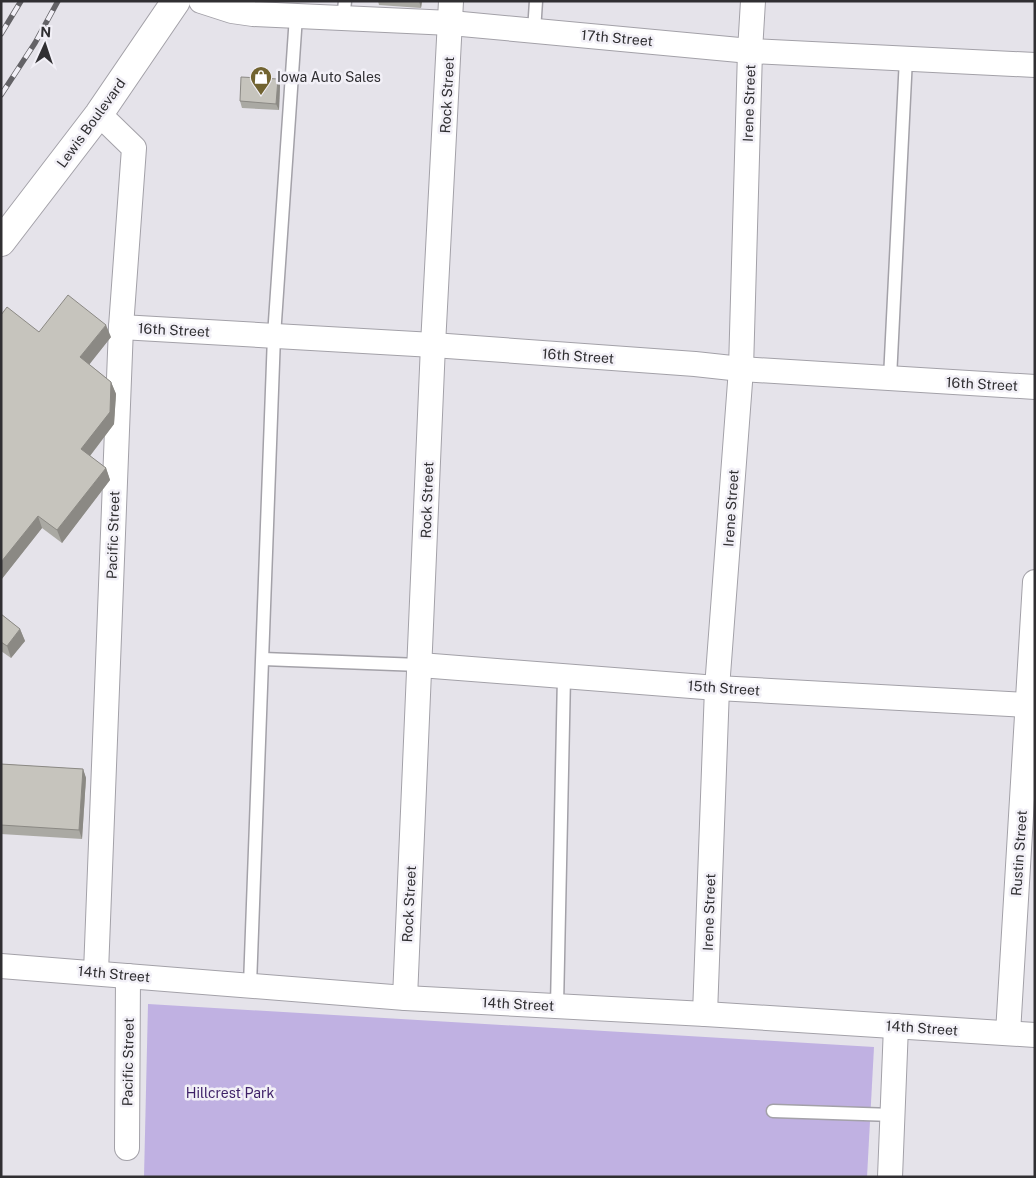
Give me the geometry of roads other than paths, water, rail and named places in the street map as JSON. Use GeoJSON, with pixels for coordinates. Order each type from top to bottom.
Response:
{"type":"FeatureCollection","features":[{"type":"Feature","properties":{"kind":"main road","name":"Lewis Boulevard"},"geometry":{"type":"LineString","coordinates":[[1,242],[99,114],[176,1]]}},
{"type":"Feature","properties":{"kind":"street","name":"17th Street"},"geometry":{"type":"LineString","coordinates":[[201,1],[232,11],[296,16],[344,10],[451,12],[534,31],[750,51],[1035,65]]}},
{"type":"Feature","properties":{"kind":"street","name":"Irene Street"},"geometry":{"type":"LineString","coordinates":[[705,1014],[717,688],[741,369],[753,1]]}},
{"type":"Feature","properties":{"kind":"street","name":"Rock Street"},"geometry":{"type":"LineString","coordinates":[[405,998],[433,345],[451,12]]}},
{"type":"Feature","properties":{"kind":"street","name":"Pacific Street"},"geometry":{"type":"LineString","coordinates":[[96,972],[121,328],[134,148],[99,114]]}},
{"type":"Feature","properties":{"kind":"street","name":"16th Street"},"geometry":{"type":"LineString","coordinates":[[121,328],[433,345],[741,369],[1035,387]]}},
{"type":"Feature","properties":{"kind":"street","name":"Rustin Street"},"geometry":{"type":"LineString","coordinates":[[1008,1033],[1035,582]]}},
{"type":"Feature","properties":{"kind":"street","name":"15th Street"},"geometry":{"type":"LineString","coordinates":[[420,665],[717,688],[1028,706]]}},
{"type":"Feature","properties":{"kind":"street","name":"14th Street"},"geometry":{"type":"LineString","coordinates":[[1,966],[96,972],[405,998],[705,1014],[1035,1035]]}},
{"type":"Feature","properties":{"kind":"street","name":"Pacific Street"},"geometry":{"type":"LineString","coordinates":[[127,1148],[128,976]]}},
{"type":"Feature","properties":{"kind":"street"},"geometry":{"type":"LineString","coordinates":[[890,1177],[896,1026]]}},
{"type":"Feature","properties":{"kind":"lane"},"geometry":{"type":"LineString","coordinates":[[534,31],[536,1]]}},
{"type":"Feature","properties":{"kind":"lane"},"geometry":{"type":"LineString","coordinates":[[250,985],[274,336],[296,16]]}},
{"type":"Feature","properties":{"kind":"lane"},"geometry":{"type":"LineString","coordinates":[[890,378],[906,58]]}},
{"type":"Feature","properties":{"kind":"lane"},"geometry":{"type":"LineString","coordinates":[[263,659],[420,665]]}},
{"type":"Feature","properties":{"kind":"lane"},"geometry":{"type":"LineString","coordinates":[[557,1006],[564,676]]}},
{"type":"Feature","properties":{"kind":"lane"},"geometry":{"type":"LineString","coordinates":[[773,1111],[893,1115]]}},
{"type":"Feature","properties":{"kind":"railway"},"geometry":{"type":"LineString","coordinates":[[1,34],[21,1]]}},
{"type":"Feature","properties":{"kind":"railway"},"geometry":{"type":"LineString","coordinates":[[1,95],[35,43],[58,1]]}},
{"type":"Feature","properties":{"kind":"place","name":"Iowa Auto Sales"},"geometry":{"type":"Point","coordinates":[261,96]}},
{"type":"Feature","properties":{"kind":"park label","name":"Hillcrest Park"},"geometry":{"type":"Point","coordinates":[230,1093]}}]}
